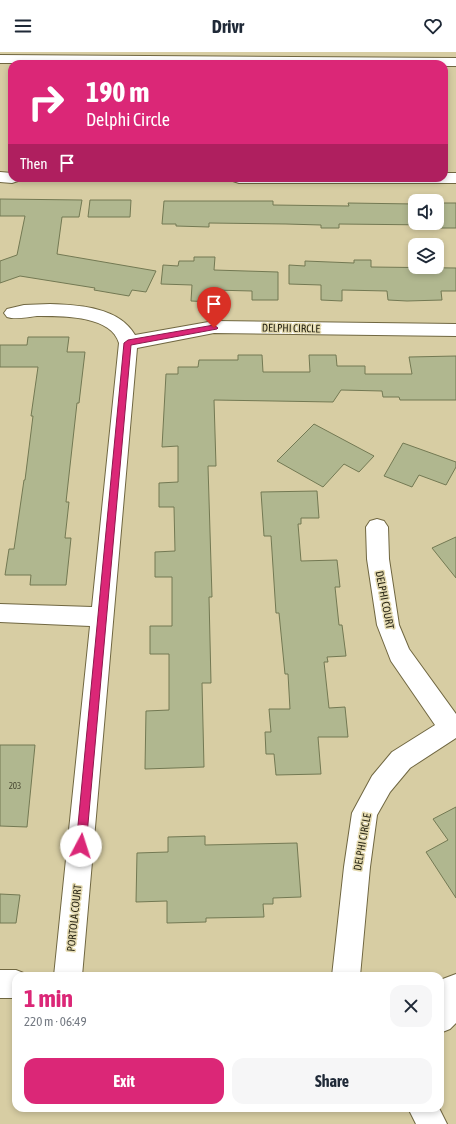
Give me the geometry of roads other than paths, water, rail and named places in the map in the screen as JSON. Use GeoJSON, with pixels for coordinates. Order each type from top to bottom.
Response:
{"type":"FeatureCollection","features":[{"type":"Feature","properties":{"kind":"street"},"geometry":{"type":"LineString","coordinates":[[0,59],[152,60]]}},
{"type":"Feature","properties":{"kind":"street"},"geometry":{"type":"LineString","coordinates":[[13,313],[35,310],[64,311],[105,318],[115,323],[121,329],[126,336],[128,343]]}},
{"type":"Feature","properties":{"kind":"street","name":"DELPHI CIRCLE"},"geometry":{"type":"LineString","coordinates":[[128,343],[214,328],[456,330]]}},
{"type":"Feature","properties":{"kind":"street","name":"PORTOLA COURT"},"geometry":{"type":"LineString","coordinates":[[68,972],[128,343]]}},
{"type":"Feature","properties":{"kind":"street","name":"DELPHI COURT"},"geometry":{"type":"LineString","coordinates":[[377,527],[378,559],[388,625],[399,654],[453,726]]}},
{"type":"Feature","properties":{"kind":"street"},"geometry":{"type":"LineString","coordinates":[[0,613],[102,617]]}},
{"type":"Feature","properties":{"kind":"street","name":"DELPHI CIRCLE"},"geometry":{"type":"LineString","coordinates":[[346,972],[357,867],[365,814],[381,784],[401,760],[453,726]]}},
{"type":"Feature","properties":{"kind":"street"},"geometry":{"type":"LineString","coordinates":[[0,984],[12,984]]}},
{"type":"Feature","properties":{"kind":"street"},"geometry":{"type":"LineString","coordinates":[[444,992],[456,988]]}},
{"type":"Feature","properties":{"kind":"street"},"geometry":{"type":"LineString","coordinates":[[444,1015],[456,1002]]}},
{"type":"Feature","properties":{"kind":"street"},"geometry":{"type":"LineString","coordinates":[[425,1112],[432,1124]]}}]}
